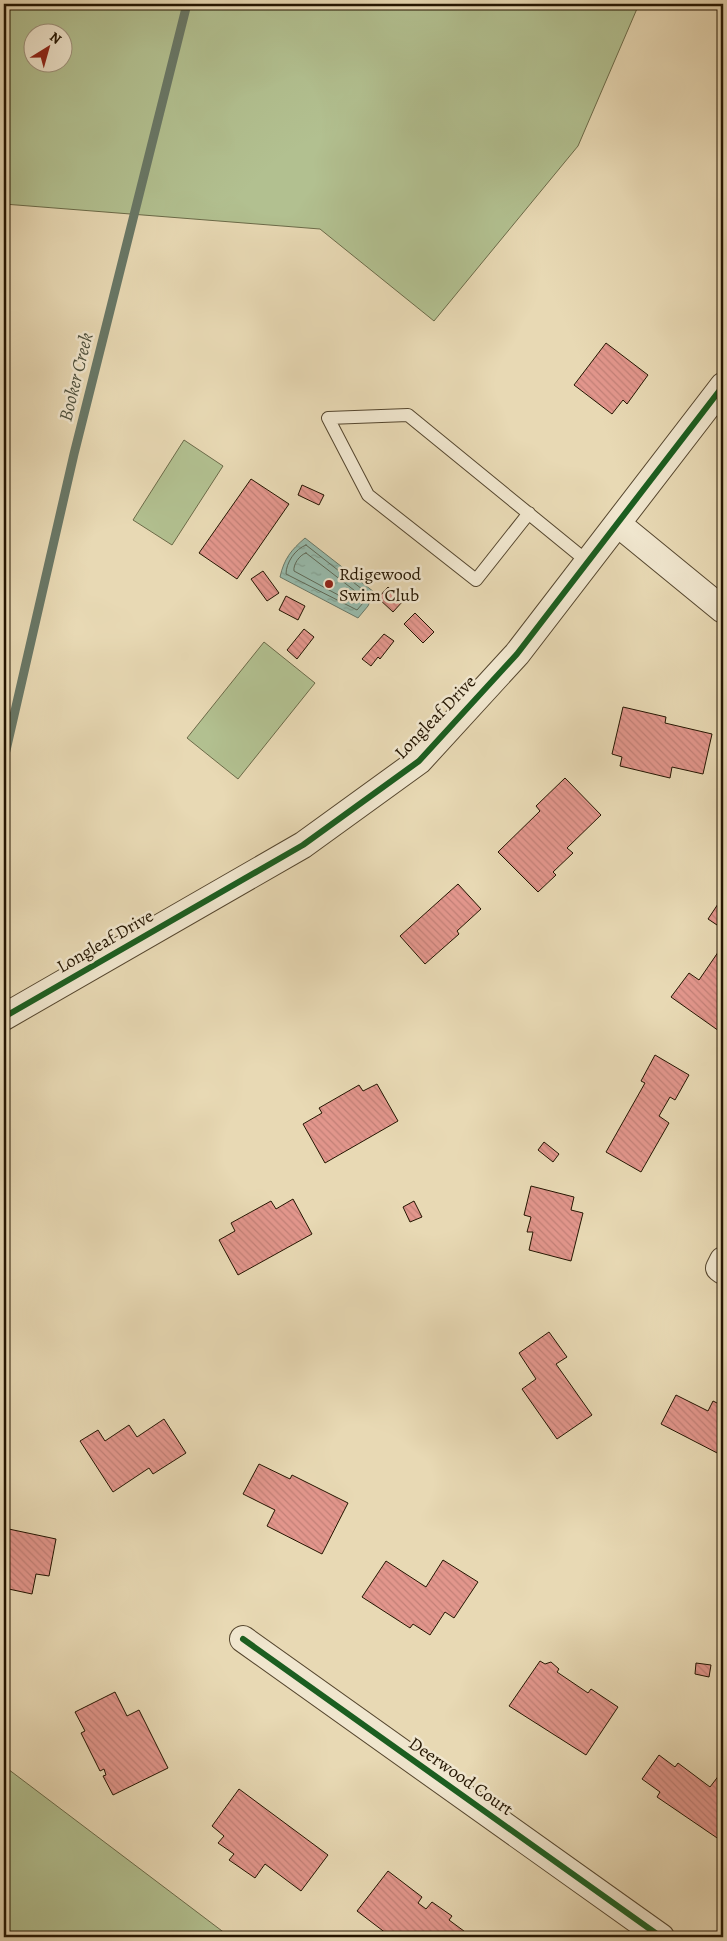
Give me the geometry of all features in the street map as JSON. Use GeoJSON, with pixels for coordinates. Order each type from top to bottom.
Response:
{"type":"FeatureCollection","features":[{"type":"Feature","properties":{"kind":"street","name":"Longleaf Drive"},"geometry":{"type":"LineString","coordinates":[[4,1017],[303,845],[419,760],[517,654],[723,386]]}},
{"type":"Feature","properties":{"kind":"street"},"geometry":{"type":"LineString","coordinates":[[618,524],[723,610]]}},
{"type":"Feature","properties":{"kind":"street","name":"Deerwood Court"},"geometry":{"type":"LineString","coordinates":[[243,1639],[661,1937]]}},
{"type":"Feature","properties":{"kind":"lane"},"geometry":{"type":"LineString","coordinates":[[529,513],[476,580],[368,495],[328,418],[408,415],[529,513],[588,562]]}},
{"type":"Feature","properties":{"kind":"green space"},"geometry":{"type":"Polygon","coordinates":[[[4,4],[639,4],[578,146],[434,321],[320,229],[4,204],[4,4]]]}},
{"type":"Feature","properties":{"kind":"green space"},"geometry":{"type":"Polygon","coordinates":[[[184,440],[223,466],[172,545],[133,520],[184,440]]]}},
{"type":"Feature","properties":{"kind":"green space"},"geometry":{"type":"Polygon","coordinates":[[[264,642],[315,683],[238,779],[187,738],[264,642]]]}},
{"type":"Feature","properties":{"kind":"green space"},"geometry":{"type":"Polygon","coordinates":[[[4,1766],[230,1937],[4,1937],[4,1766]]]}},
{"type":"Feature","properties":{"kind":"water","name":"Rdigewood Swim Club"},"geometry":{"type":"Polygon","coordinates":[[[305,538],[374,592],[368,606],[358,618],[280,577],[289,555],[305,538]]]}},
{"type":"Feature","properties":{"kind":"building"},"geometry":{"type":"Polygon","coordinates":[[[606,343],[648,375],[627,404],[623,400],[612,414],[574,385],[606,343]]]}},
{"type":"Feature","properties":{"kind":"building"},"geometry":{"type":"Polygon","coordinates":[[[251,479],[289,504],[237,579],[199,553],[251,479]]]}},
{"type":"Feature","properties":{"kind":"building"},"geometry":{"type":"Polygon","coordinates":[[[302,485],[324,495],[319,505],[298,495],[302,485]]]}},
{"type":"Feature","properties":{"kind":"building"},"geometry":{"type":"Polygon","coordinates":[[[263,571],[279,593],[267,601],[251,579],[263,571]]]}},
{"type":"Feature","properties":{"kind":"building"},"geometry":{"type":"Polygon","coordinates":[[[388,587],[403,601],[393,612],[378,598],[388,587]]]}},
{"type":"Feature","properties":{"kind":"building"},"geometry":{"type":"Polygon","coordinates":[[[286,596],[305,606],[298,620],[279,610],[286,596]]]}},
{"type":"Feature","properties":{"kind":"building"},"geometry":{"type":"Polygon","coordinates":[[[415,613],[434,632],[423,643],[404,624],[415,613]]]}},
{"type":"Feature","properties":{"kind":"building"},"geometry":{"type":"Polygon","coordinates":[[[304,629],[314,637],[297,659],[287,650],[304,629]]]}},
{"type":"Feature","properties":{"kind":"building"},"geometry":{"type":"Polygon","coordinates":[[[384,634],[394,641],[380,659],[378,657],[371,666],[362,659],[384,634]]]}},
{"type":"Feature","properties":{"kind":"building"},"geometry":{"type":"Polygon","coordinates":[[[623,707],[666,717],[665,723],[712,734],[703,774],[672,767],[670,778],[620,766],[622,757],[612,754],[623,707]]]}},
{"type":"Feature","properties":{"kind":"building"},"geometry":{"type":"Polygon","coordinates":[[[565,778],[601,815],[567,848],[573,853],[553,872],[556,875],[538,892],[498,852],[540,811],[536,806],[565,778]]]}},
{"type":"Feature","properties":{"kind":"building"},"geometry":{"type":"Polygon","coordinates":[[[458,884],[481,909],[457,931],[459,934],[425,964],[400,936],[458,884]]]}},
{"type":"Feature","properties":{"kind":"building"},"geometry":{"type":"Polygon","coordinates":[[[718,904],[723,908],[723,916],[717,925],[708,919],[718,904]]]}},
{"type":"Feature","properties":{"kind":"building"},"geometry":{"type":"Polygon","coordinates":[[[723,945],[723,1025],[719,1031],[671,997],[689,973],[699,980],[723,945]]]}},
{"type":"Feature","properties":{"kind":"building"},"geometry":{"type":"Polygon","coordinates":[[[655,1055],[689,1075],[675,1100],[670,1097],[659,1116],[669,1123],[641,1172],[606,1152],[645,1083],[641,1081],[655,1055]]]}},
{"type":"Feature","properties":{"kind":"building"},"geometry":{"type":"Polygon","coordinates":[[[377,1084],[398,1121],[325,1163],[303,1124],[322,1113],[319,1108],[359,1085],[363,1091],[377,1084]]]}},
{"type":"Feature","properties":{"kind":"building"},"geometry":{"type":"Polygon","coordinates":[[[544,1142],[559,1154],[553,1162],[538,1150],[544,1142]]]}},
{"type":"Feature","properties":{"kind":"building"},"geometry":{"type":"Polygon","coordinates":[[[531,1186],[574,1197],[571,1210],[583,1213],[571,1261],[529,1250],[533,1232],[527,1232],[531,1217],[524,1215],[531,1186]]]}},
{"type":"Feature","properties":{"kind":"building"},"geometry":{"type":"Polygon","coordinates":[[[293,1199],[312,1234],[238,1275],[219,1240],[235,1231],[231,1223],[271,1201],[276,1209],[293,1199]]]}},
{"type":"Feature","properties":{"kind":"building"},"geometry":{"type":"Polygon","coordinates":[[[414,1201],[422,1217],[410,1222],[403,1207],[414,1201]]]}},
{"type":"Feature","properties":{"kind":"building"},"geometry":{"type":"Polygon","coordinates":[[[549,1332],[567,1357],[556,1364],[592,1415],[557,1439],[522,1389],[536,1379],[519,1353],[549,1332]]]}},
{"type":"Feature","properties":{"kind":"building"},"geometry":{"type":"Polygon","coordinates":[[[676,1395],[708,1411],[713,1401],[723,1406],[723,1456],[661,1424],[676,1395]]]}},
{"type":"Feature","properties":{"kind":"building"},"geometry":{"type":"Polygon","coordinates":[[[164,1419],[186,1453],[153,1474],[149,1468],[113,1492],[80,1441],[98,1430],[105,1441],[129,1425],[137,1437],[164,1419]]]}},
{"type":"Feature","properties":{"kind":"building"},"geometry":{"type":"Polygon","coordinates":[[[259,1464],[290,1479],[292,1475],[348,1503],[322,1554],[267,1526],[275,1510],[243,1494],[259,1464]]]}},
{"type":"Feature","properties":{"kind":"building"},"geometry":{"type":"Polygon","coordinates":[[[4,1528],[56,1539],[49,1576],[36,1574],[32,1594],[4,1588],[4,1528]]]}},
{"type":"Feature","properties":{"kind":"building"},"geometry":{"type":"Polygon","coordinates":[[[443,1560],[478,1582],[454,1618],[445,1612],[430,1635],[413,1624],[410,1628],[362,1597],[386,1561],[426,1587],[443,1560]]]}},
{"type":"Feature","properties":{"kind":"building"},"geometry":{"type":"Polygon","coordinates":[[[540,1661],[545,1664],[551,1662],[559,1669],[557,1672],[588,1693],[591,1689],[618,1707],[586,1755],[509,1706],[540,1661]]]}},
{"type":"Feature","properties":{"kind":"building"},"geometry":{"type":"Polygon","coordinates":[[[696,1663],[711,1665],[709,1677],[695,1674],[696,1663]]]}},
{"type":"Feature","properties":{"kind":"building"},"geometry":{"type":"Polygon","coordinates":[[[115,1692],[127,1716],[139,1710],[168,1768],[113,1795],[103,1776],[106,1775],[104,1769],[100,1771],[81,1733],[85,1731],[75,1712],[115,1692]]]}},
{"type":"Feature","properties":{"kind":"building"},"geometry":{"type":"Polygon","coordinates":[[[659,1755],[675,1767],[678,1763],[710,1787],[723,1770],[723,1842],[657,1797],[660,1792],[642,1779],[659,1755]]]}},
{"type":"Feature","properties":{"kind":"building"},"geometry":{"type":"Polygon","coordinates":[[[239,1789],[328,1855],[301,1891],[265,1864],[255,1878],[229,1860],[234,1854],[218,1843],[224,1836],[212,1826],[239,1789]]]}},
{"type":"Feature","properties":{"kind":"building"},"geometry":{"type":"Polygon","coordinates":[[[388,1871],[422,1897],[418,1903],[426,1909],[432,1902],[452,1916],[449,1920],[472,1937],[391,1937],[357,1911],[388,1871]]]}},
{"type":"Feature","properties":{"kind":"waterway","name":"Booker Creek"},"geometry":{"type":"LineString","coordinates":[[4,759],[74,454],[187,4]]}},
{"type":"Feature","properties":{"kind":"cycle path"},"geometry":{"type":"LineString","coordinates":[[4,1017],[303,845],[419,761],[517,654],[723,386]]}},
{"type":"Feature","properties":{"kind":"cycle path"},"geometry":{"type":"LineString","coordinates":[[243,1639],[661,1937]]}},
{"type":"Feature","properties":{"kind":"place","name":"Rdigewood Swim Club"},"geometry":{"type":"Point","coordinates":[329,584]}}]}
